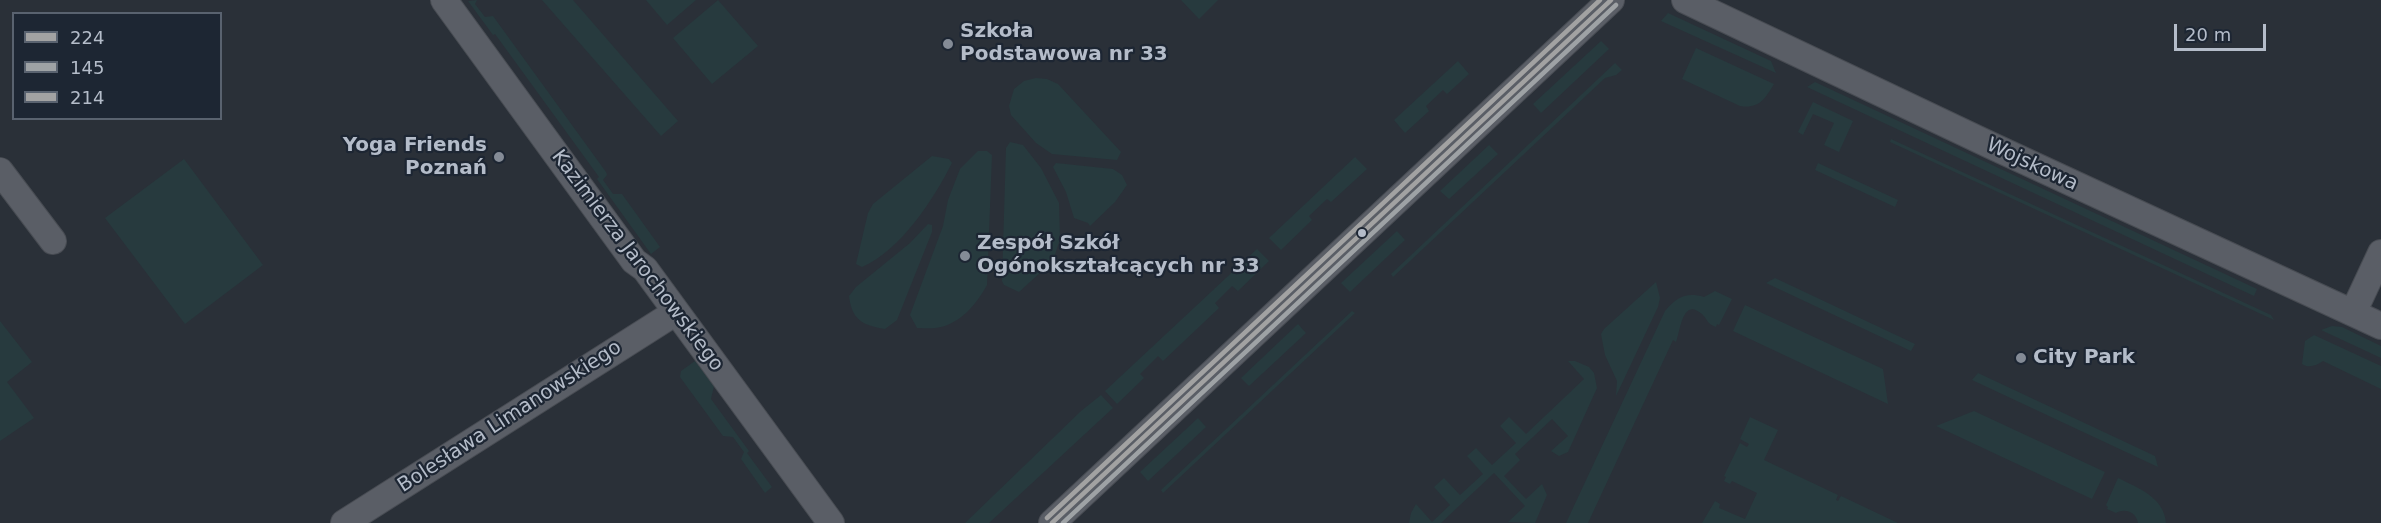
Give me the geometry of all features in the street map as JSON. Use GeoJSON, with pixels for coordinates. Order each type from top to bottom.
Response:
{"type":"FeatureCollection","features":[{"type":"Feature","properties":{"kind":"street","name":"Kazimierza Jarochowskiego"},"geometry":{"type":"LineString","coordinates":[[444,0],[634,261],[645,269],[831,523]]}},
{"type":"Feature","properties":{"kind":"street"},"geometry":{"type":"LineString","coordinates":[[1053,523],[1611,0]]}},
{"type":"Feature","properties":{"kind":"street","name":"Wojskowa"},"geometry":{"type":"LineString","coordinates":[[1685,0],[2000,150],[2381,326]]}},
{"type":"Feature","properties":{"kind":"street"},"geometry":{"type":"LineString","coordinates":[[0,171],[53,241]]}},
{"type":"Feature","properties":{"kind":"street"},"geometry":{"type":"LineString","coordinates":[[2353,313],[2381,253]]}},
{"type":"Feature","properties":{"kind":"street","name":"Bolesława Limanowskiego"},"geometry":{"type":"LineString","coordinates":[[344,523],[676,312]]}},
{"type":"Feature","properties":{"kind":"green space"},"geometry":{"type":"Polygon","coordinates":[[[477,0],[475,4],[485,17],[493,16],[606,172],[607,175],[603,180],[613,194],[622,194],[660,247],[651,254],[597,179],[599,177],[495,34],[493,35],[468,1],[477,0]]]}},
{"type":"Feature","properties":{"kind":"green space"},"geometry":{"type":"Polygon","coordinates":[[[542,0],[573,0],[678,121],[661,136],[542,0]]]}},
{"type":"Feature","properties":{"kind":"green space"},"geometry":{"type":"Polygon","coordinates":[[[646,0],[696,0],[667,25],[646,0]]]}},
{"type":"Feature","properties":{"kind":"green space"},"geometry":{"type":"Polygon","coordinates":[[[718,0],[758,46],[712,84],[673,38],[718,0]]]}},
{"type":"Feature","properties":{"kind":"green space"},"geometry":{"type":"Polygon","coordinates":[[[1181,0],[1218,0],[1199,19],[1181,0]]]}},
{"type":"Feature","properties":{"kind":"green space"},"geometry":{"type":"Polygon","coordinates":[[[1668,13],[1771,61],[1776,73],[1661,21],[1668,13]]]}},
{"type":"Feature","properties":{"kind":"green space"},"geometry":{"type":"Polygon","coordinates":[[[1601,41],[1609,49],[1541,113],[1533,104],[1601,41]]]}},
{"type":"Feature","properties":{"kind":"green space"},"geometry":{"type":"Polygon","coordinates":[[[1696,48],[1774,84],[1761,102],[1747,107],[1740,106],[1682,79],[1696,48]]]}},
{"type":"Feature","properties":{"kind":"green space"},"geometry":{"type":"Polygon","coordinates":[[[1458,61],[1469,74],[1447,94],[1443,90],[1426,106],[1429,111],[1405,133],[1394,120],[1458,61]]]}},
{"type":"Feature","properties":{"kind":"green space"},"geometry":{"type":"Polygon","coordinates":[[[1615,63],[1622,70],[1616,75],[1605,78],[1393,277],[1391,274],[1615,63]]]}},
{"type":"Feature","properties":{"kind":"green space"},"geometry":{"type":"Polygon","coordinates":[[[1036,78],[1047,79],[1058,84],[1121,152],[1117,160],[1052,154],[1036,143],[1011,115],[1009,106],[1014,89],[1024,81],[1036,78]]]}},
{"type":"Feature","properties":{"kind":"green space"},"geometry":{"type":"Polygon","coordinates":[[[1815,82],[2257,289],[2254,296],[1807,87],[1815,82]]]}},
{"type":"Feature","properties":{"kind":"green space"},"geometry":{"type":"Polygon","coordinates":[[[1813,102],[1853,121],[1839,152],[1824,145],[1834,123],[1813,114],[1803,135],[1798,132],[1813,102]]]}},
{"type":"Feature","properties":{"kind":"green space"},"geometry":{"type":"Polygon","coordinates":[[[1891,139],[2271,315],[2274,320],[1890,142],[1891,139]]]}},
{"type":"Feature","properties":{"kind":"green space"},"geometry":{"type":"Polygon","coordinates":[[[1010,142],[1023,145],[1041,168],[1059,203],[1060,239],[1053,261],[1019,292],[1004,285],[1002,281],[1006,148],[1010,142]]]}},
{"type":"Feature","properties":{"kind":"green space"},"geometry":{"type":"Polygon","coordinates":[[[1489,145],[1498,154],[1449,199],[1440,191],[1489,145]]]}},
{"type":"Feature","properties":{"kind":"green space"},"geometry":{"type":"Polygon","coordinates":[[[978,151],[987,151],[992,155],[987,285],[974,305],[956,321],[938,328],[917,328],[910,315],[943,226],[948,200],[960,169],[978,151]]]}},
{"type":"Feature","properties":{"kind":"green space"},"geometry":{"type":"Polygon","coordinates":[[[932,156],[949,159],[952,163],[925,208],[890,249],[862,267],[856,264],[868,213],[873,204],[932,156]]]}},
{"type":"Feature","properties":{"kind":"green space"},"geometry":{"type":"Polygon","coordinates":[[[1355,157],[1367,169],[1331,202],[1327,199],[1309,216],[1312,220],[1281,250],[1269,238],[1355,157]]]}},
{"type":"Feature","properties":{"kind":"green space"},"geometry":{"type":"Polygon","coordinates":[[[184,159],[263,265],[185,324],[105,218],[184,159]]]}},
{"type":"Feature","properties":{"kind":"green space"},"geometry":{"type":"Polygon","coordinates":[[[1056,163],[1113,169],[1122,175],[1127,185],[1115,202],[1090,226],[1074,218],[1066,192],[1053,167],[1056,163]]]}},
{"type":"Feature","properties":{"kind":"green space"},"geometry":{"type":"Polygon","coordinates":[[[1818,163],[1898,200],[1895,207],[1815,170],[1818,163]]]}},
{"type":"Feature","properties":{"kind":"green space"},"geometry":{"type":"Polygon","coordinates":[[[928,224],[932,225],[932,232],[897,320],[885,329],[864,323],[853,311],[849,296],[856,287],[910,243],[928,224]]]}},
{"type":"Feature","properties":{"kind":"green space"},"geometry":{"type":"Polygon","coordinates":[[[1397,231],[1405,240],[1350,292],[1341,283],[1397,231]]]}},
{"type":"Feature","properties":{"kind":"green space"},"geometry":{"type":"Polygon","coordinates":[[[1257,249],[1269,261],[1238,291],[1232,286],[1215,303],[1219,308],[1163,361],[1158,356],[1140,374],[1144,378],[1117,404],[1105,391],[1257,249]]]}},
{"type":"Feature","properties":{"kind":"green space"},"geometry":{"type":"Polygon","coordinates":[[[1775,278],[1915,344],[1911,351],[1766,283],[1775,278]]]}},
{"type":"Feature","properties":{"kind":"green space"},"geometry":{"type":"Polygon","coordinates":[[[1656,282],[1660,298],[1658,307],[1616,396],[1617,381],[1605,355],[1601,334],[1656,282]]]}},
{"type":"Feature","properties":{"kind":"green space"},"geometry":{"type":"Polygon","coordinates":[[[1715,291],[1732,299],[1719,325],[1717,324],[1716,327],[1711,324],[1695,310],[1686,313],[1676,342],[1673,340],[1588,523],[1566,523],[1665,311],[1682,297],[1692,295],[1704,297],[1715,291]]]}},
{"type":"Feature","properties":{"kind":"green space"},"geometry":{"type":"Polygon","coordinates":[[[1745,305],[1883,369],[1888,404],[1733,331],[1745,305]]]}},
{"type":"Feature","properties":{"kind":"green space"},"geometry":{"type":"Polygon","coordinates":[[[1352,311],[1355,313],[1163,493],[1161,490],[1352,311]]]}},
{"type":"Feature","properties":{"kind":"green space"},"geometry":{"type":"Polygon","coordinates":[[[0,321],[32,362],[7,382],[34,418],[0,441],[0,321]]]}},
{"type":"Feature","properties":{"kind":"green space"},"geometry":{"type":"Polygon","coordinates":[[[1298,324],[1306,333],[1249,386],[1241,378],[1298,324]]]}},
{"type":"Feature","properties":{"kind":"green space"},"geometry":{"type":"Polygon","coordinates":[[[2332,326],[2342,327],[2381,346],[2381,358],[2321,330],[2332,326]]]}},
{"type":"Feature","properties":{"kind":"green space"},"geometry":{"type":"Polygon","coordinates":[[[2314,335],[2381,366],[2381,389],[2323,361],[2310,366],[2302,364],[2305,341],[2314,335]]]}},
{"type":"Feature","properties":{"kind":"green space"},"geometry":{"type":"Polygon","coordinates":[[[695,361],[714,386],[711,399],[772,487],[765,493],[741,459],[744,452],[733,437],[723,436],[680,377],[681,371],[695,361]]]}},
{"type":"Feature","properties":{"kind":"green space"},"geometry":{"type":"Polygon","coordinates":[[[1568,361],[1575,361],[1589,367],[1594,373],[1597,388],[1568,452],[1559,456],[1551,451],[1568,436],[1552,419],[1515,454],[1520,460],[1504,476],[1526,499],[1542,484],[1547,495],[1535,523],[1508,522],[1525,506],[1494,473],[1441,523],[1409,523],[1416,504],[1432,522],[1450,505],[1434,487],[1444,478],[1460,495],[1483,474],[1467,456],[1476,448],[1492,465],[1516,443],[1500,426],[1509,417],[1526,434],[1584,379],[1568,361]]]}},
{"type":"Feature","properties":{"kind":"green space"},"geometry":{"type":"Polygon","coordinates":[[[1978,373],[2155,456],[2158,467],[1972,380],[1978,373]]]}},
{"type":"Feature","properties":{"kind":"green space"},"geometry":{"type":"Polygon","coordinates":[[[1101,395],[1113,408],[989,523],[965,523],[1081,411],[1101,395]]]}},
{"type":"Feature","properties":{"kind":"green space"},"geometry":{"type":"Polygon","coordinates":[[[1974,411],[2105,472],[2092,499],[1936,426],[1974,411]]]}},
{"type":"Feature","properties":{"kind":"green space"},"geometry":{"type":"Polygon","coordinates":[[[1750,417],[1778,430],[1764,460],[1838,495],[1836,500],[1838,501],[1841,496],[1898,523],[1702,523],[1715,501],[1720,504],[1719,508],[1745,519],[1757,493],[1732,481],[1730,484],[1724,481],[1726,477],[1724,476],[1740,443],[1747,447],[1749,444],[1740,439],[1750,417]]]}},
{"type":"Feature","properties":{"kind":"green space"},"geometry":{"type":"Polygon","coordinates":[[[1198,418],[1206,427],[1148,481],[1140,472],[1198,418]]]}},
{"type":"Feature","properties":{"kind":"green space"},"geometry":{"type":"Polygon","coordinates":[[[2118,478],[2149,494],[2160,506],[2166,523],[2138,523],[2130,512],[2116,513],[2107,509],[2106,505],[2118,478]]]}},
{"type":"Feature","properties":{"kind":"transit line","name":"214"},"geometry":{"type":"LineString","coordinates":[[1047,518],[1600,0]]}},
{"type":"Feature","properties":{"kind":"transit line","name":"224"},"geometry":{"type":"LineString","coordinates":[[1052,523],[1611,0]]}},
{"type":"Feature","properties":{"kind":"transit line","name":"145"},"geometry":{"type":"LineString","coordinates":[[1063,523],[1616,5]]}},
{"type":"Feature","properties":{"kind":"place","name":"Szkoła Podstawowa nr 33"},"geometry":{"type":"Point","coordinates":[948,44]}},
{"type":"Feature","properties":{"kind":"place","name":"Yoga Friends Poznań"},"geometry":{"type":"Point","coordinates":[499,157]}},
{"type":"Feature","properties":{"kind":"place","name":"Zespół Szkół Ogónokształcących nr 33"},"geometry":{"type":"Point","coordinates":[965,256]}},
{"type":"Feature","properties":{"kind":"place","name":"City Park"},"geometry":{"type":"Point","coordinates":[2021,358]}}]}
